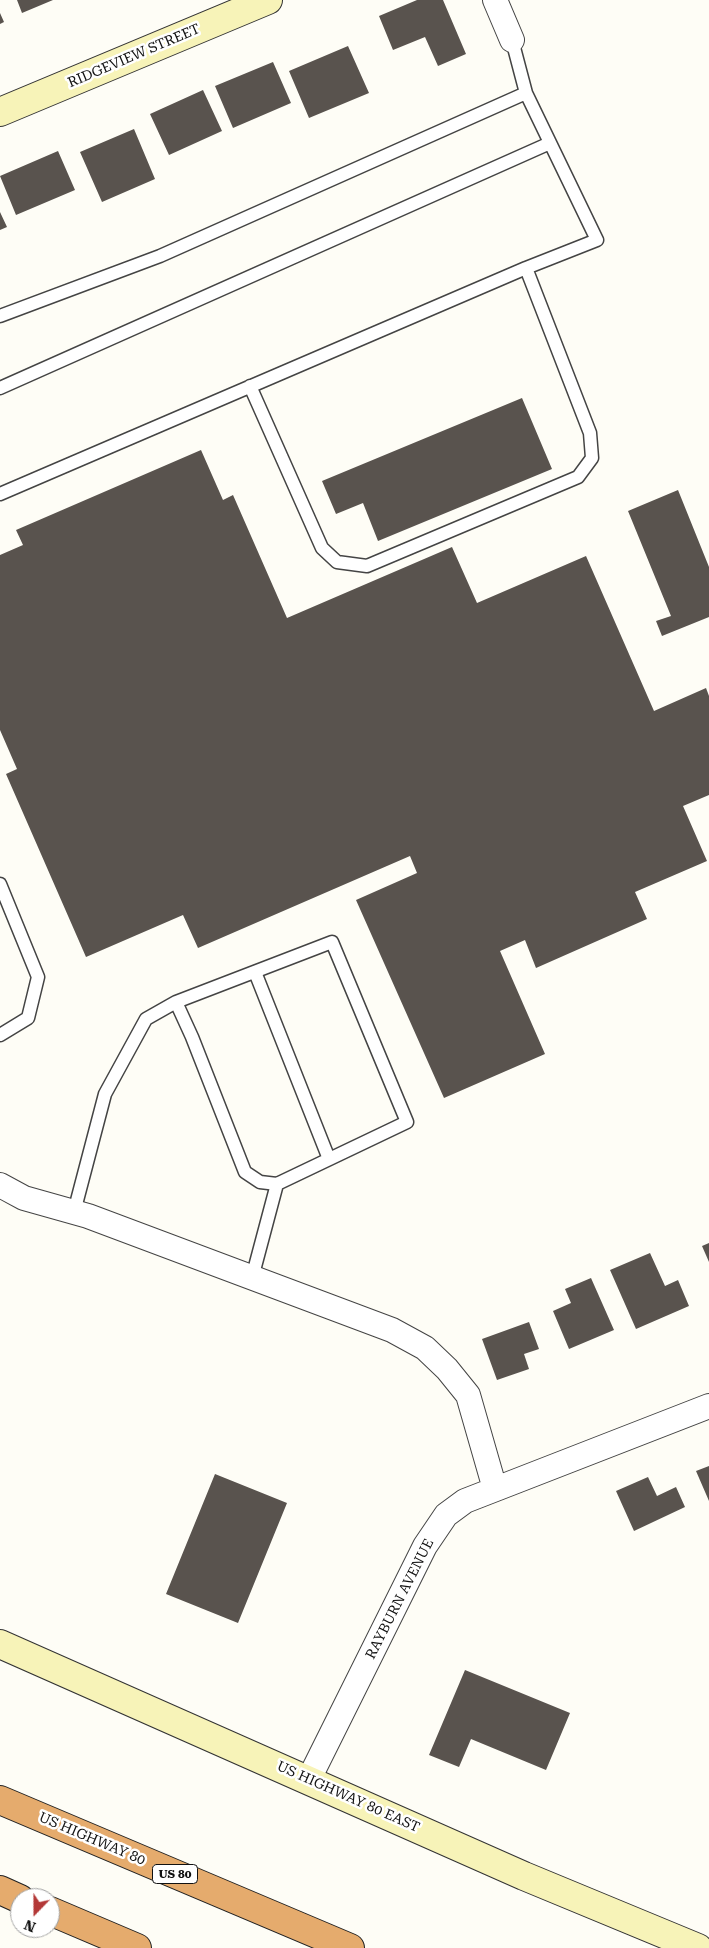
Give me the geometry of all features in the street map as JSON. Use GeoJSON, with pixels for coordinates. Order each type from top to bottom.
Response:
{"type":"FeatureCollection","features":[{"type":"Feature","properties":{"kind":"highway","name":"US HIGHWAY 80"},"geometry":{"type":"LineString","coordinates":[[0,1800],[350,1948]]}},
{"type":"Feature","properties":{"kind":"highway"},"geometry":{"type":"LineString","coordinates":[[60,1915],[137,1948]]}},
{"type":"Feature","properties":{"kind":"main road","name":"RIDGEVIEW STREET"},"geometry":{"type":"LineString","coordinates":[[0,112],[268,0]]}},
{"type":"Feature","properties":{"kind":"main road","name":"US HIGHWAY 80 EAST"},"geometry":{"type":"LineString","coordinates":[[0,1644],[310,1779],[524,1876],[698,1948]]}},
{"type":"Feature","properties":{"kind":"street"},"geometry":{"type":"LineString","coordinates":[[496,0],[512,40]]}},
{"type":"Feature","properties":{"kind":"street"},"geometry":{"type":"LineString","coordinates":[[0,1185],[24,1198],[74,1212],[392,1330],[425,1348],[447,1369],[468,1395],[495,1489]]}},
{"type":"Feature","properties":{"kind":"street","name":"RAYBURN AVENUE"},"geometry":{"type":"LineString","coordinates":[[310,1779],[425,1546],[446,1515],[465,1501],[709,1406]]}},
{"type":"Feature","properties":{"kind":"lane"},"geometry":{"type":"LineString","coordinates":[[0,492],[526,268],[597,240],[526,93],[512,40]]}},
{"type":"Feature","properties":{"kind":"lane"},"geometry":{"type":"LineString","coordinates":[[0,316],[160,256],[526,93]]}},
{"type":"Feature","properties":{"kind":"lane"},"geometry":{"type":"LineString","coordinates":[[0,388],[550,143]]}},
{"type":"Feature","properties":{"kind":"lane"},"geometry":{"type":"LineString","coordinates":[[250,386],[322,548],[337,562],[367,566],[578,477],[592,458],[590,433],[526,268]]}},
{"type":"Feature","properties":{"kind":"lane"},"geometry":{"type":"LineString","coordinates":[[0,884],[38,977],[28,1018],[0,1035]]}},
{"type":"Feature","properties":{"kind":"lane"},"geometry":{"type":"LineString","coordinates":[[74,1212],[104,1094],[146,1019],[176,1002],[332,942],[406,1122],[277,1184],[260,1182],[245,1172],[192,1037],[176,1002]]}},
{"type":"Feature","properties":{"kind":"lane"},"geometry":{"type":"LineString","coordinates":[[255,972],[329,1159]]}},
{"type":"Feature","properties":{"kind":"lane"},"geometry":{"type":"LineString","coordinates":[[252,1278],[277,1184]]}},
{"type":"Feature","properties":{"kind":"building"},"geometry":{"type":"Polygon","coordinates":[[[17,0],[53,0],[22,13],[17,0]]]}},
{"type":"Feature","properties":{"kind":"building"},"geometry":{"type":"Polygon","coordinates":[[[417,0],[443,0],[466,54],[438,66],[425,37],[393,50],[379,16],[417,0]]]}},
{"type":"Feature","properties":{"kind":"building"},"geometry":{"type":"Polygon","coordinates":[[[0,13],[4,22],[0,24],[0,13]]]}},
{"type":"Feature","properties":{"kind":"building"},"geometry":{"type":"Polygon","coordinates":[[[348,46],[369,93],[309,118],[289,71],[348,46]]]}},
{"type":"Feature","properties":{"kind":"building"},"geometry":{"type":"Polygon","coordinates":[[[273,62],[291,103],[233,128],[215,86],[273,62]]]}},
{"type":"Feature","properties":{"kind":"building"},"geometry":{"type":"Polygon","coordinates":[[[203,90],[222,131],[169,155],[150,114],[203,90]]]}},
{"type":"Feature","properties":{"kind":"building"},"geometry":{"type":"Polygon","coordinates":[[[134,129],[155,179],[102,202],[80,152],[134,129]]]}},
{"type":"Feature","properties":{"kind":"building"},"geometry":{"type":"Polygon","coordinates":[[[58,151],[75,190],[16,215],[0,176],[58,151]]]}},
{"type":"Feature","properties":{"kind":"building"},"geometry":{"type":"Polygon","coordinates":[[[0,212],[7,227],[0,230],[0,212]]]}},
{"type":"Feature","properties":{"kind":"building"},"geometry":{"type":"Polygon","coordinates":[[[522,398],[552,469],[378,541],[363,503],[336,514],[322,481],[522,398]]]}},
{"type":"Feature","properties":{"kind":"building"},"geometry":{"type":"Polygon","coordinates":[[[201,450],[223,500],[233,495],[287,618],[452,547],[477,603],[586,556],[654,711],[706,688],[709,696],[709,795],[683,806],[707,861],[635,892],[647,919],[536,968],[525,940],[500,951],[545,1054],[444,1098],[356,900],[417,873],[410,856],[198,948],[183,915],[86,957],[6,774],[17,769],[0,730],[0,555],[23,545],[16,530],[201,450]]]}},
{"type":"Feature","properties":{"kind":"building"},"geometry":{"type":"Polygon","coordinates":[[[678,490],[709,567],[709,617],[662,636],[656,621],[671,616],[628,511],[678,490]]]}},
{"type":"Feature","properties":{"kind":"building"},"geometry":{"type":"Polygon","coordinates":[[[709,1243],[709,1262],[702,1246],[709,1243]]]}},
{"type":"Feature","properties":{"kind":"building"},"geometry":{"type":"Polygon","coordinates":[[[650,1253],[665,1286],[678,1280],[689,1306],[636,1329],[610,1270],[650,1253]]]}},
{"type":"Feature","properties":{"kind":"building"},"geometry":{"type":"Polygon","coordinates":[[[591,1278],[614,1330],[569,1349],[553,1311],[571,1303],[565,1289],[591,1278]]]}},
{"type":"Feature","properties":{"kind":"building"},"geometry":{"type":"Polygon","coordinates":[[[529,1322],[539,1349],[524,1354],[529,1369],[497,1380],[482,1339],[529,1322]]]}},
{"type":"Feature","properties":{"kind":"building"},"geometry":{"type":"Polygon","coordinates":[[[709,1466],[709,1501],[696,1471],[709,1466]]]}},
{"type":"Feature","properties":{"kind":"building"},"geometry":{"type":"Polygon","coordinates":[[[215,1474],[287,1503],[238,1623],[166,1594],[215,1474]]]}},
{"type":"Feature","properties":{"kind":"building"},"geometry":{"type":"Polygon","coordinates":[[[648,1477],[657,1496],[676,1487],[685,1507],[634,1531],[616,1491],[648,1477]]]}},
{"type":"Feature","properties":{"kind":"building"},"geometry":{"type":"Polygon","coordinates":[[[465,1670],[570,1713],[546,1770],[471,1739],[459,1767],[429,1755],[465,1670]]]}}]}
